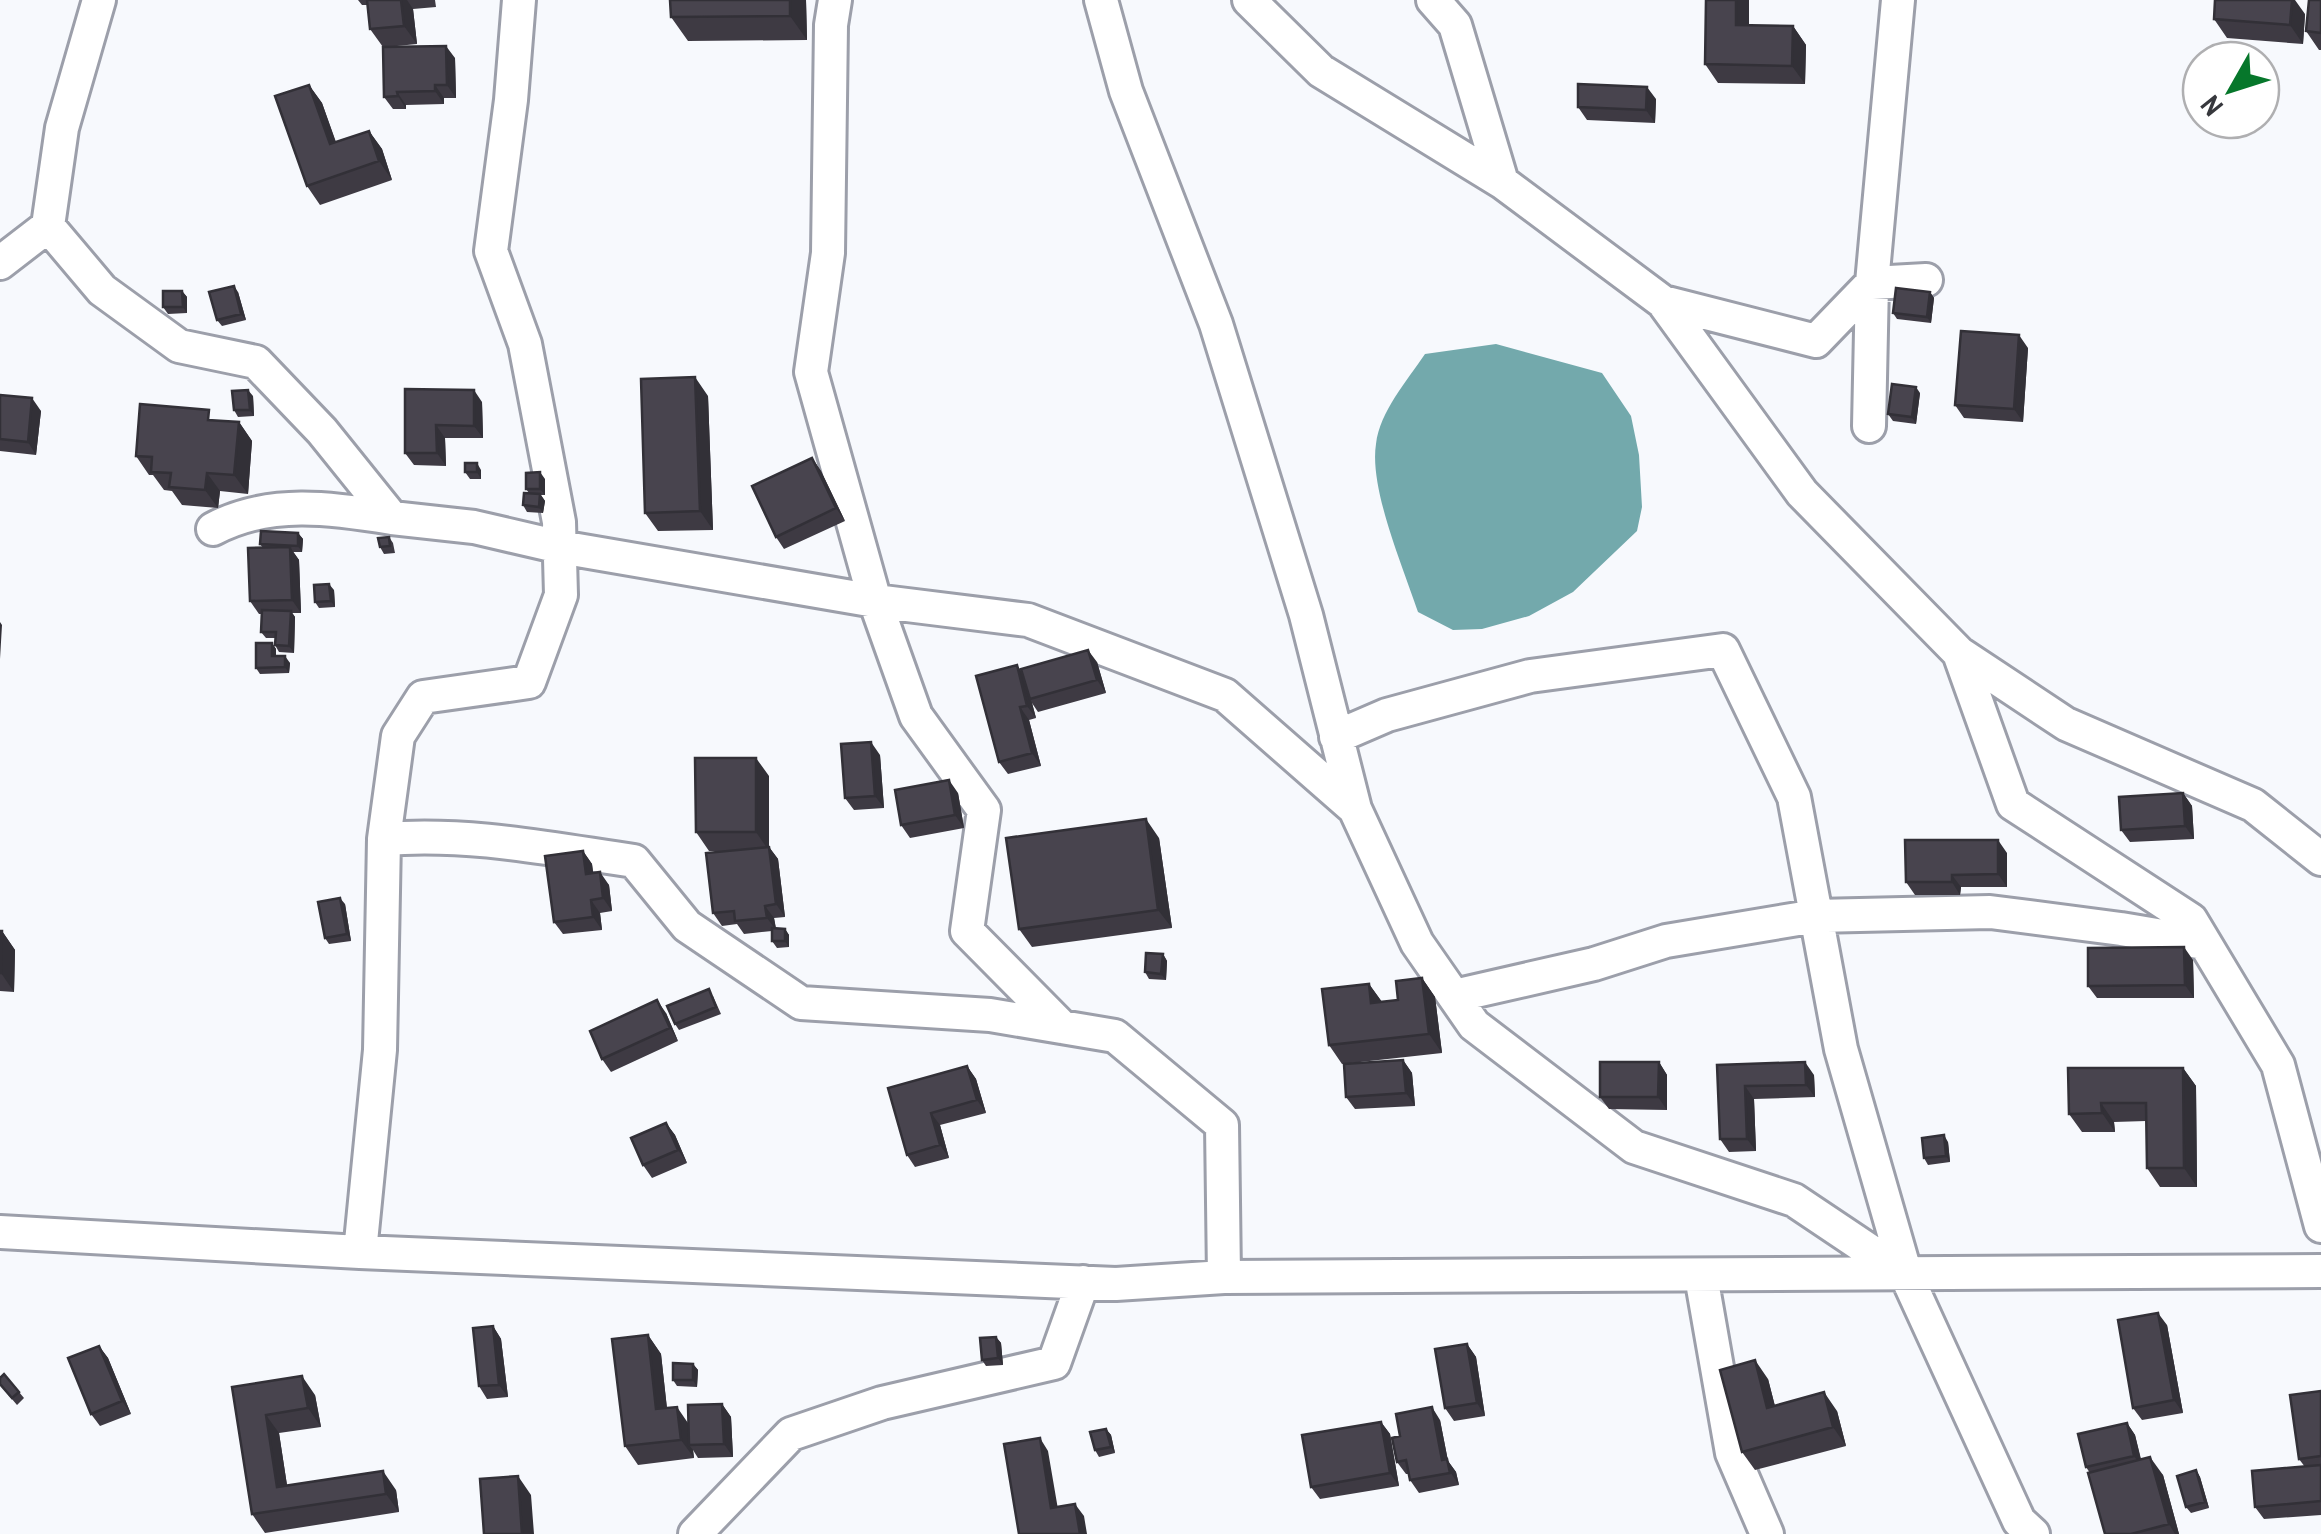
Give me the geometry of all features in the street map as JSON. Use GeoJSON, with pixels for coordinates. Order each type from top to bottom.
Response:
{"type":"FeatureCollection","features":[{"type":"Feature","properties":{"kind":"street"},"geometry":{"type":"LineString","coordinates":[[0,263],[48,226],[62,128],[99,0]]}},
{"type":"Feature","properties":{"kind":"street"},"geometry":{"type":"LineString","coordinates":[[360,1252],[380,1050],[384,839],[398,736],[422,696],[530,682],[562,596],[559,522],[526,344],[491,251],[520,0]]}},
{"type":"Feature","properties":{"kind":"street"},"geometry":{"type":"LineString","coordinates":[[836,0],[831,25],[828,253],[811,372],[875,601],[916,716],[984,810],[968,931],[1062,1027]]}},
{"type":"Feature","properties":{"kind":"street"},"geometry":{"type":"LineString","coordinates":[[1100,0],[1126,91],[1216,324],[1306,615],[1354,809],[1417,943],[1474,1025],[1634,1147],[1794,1200],[1906,1275]]}},
{"type":"Feature","properties":{"kind":"street"},"geometry":{"type":"LineString","coordinates":[[1249,0],[1321,70],[1502,182],[1664,302],[1802,493],[1959,652],[2066,724],[2253,805],[2321,859]]}},
{"type":"Feature","properties":{"kind":"street"},"geometry":{"type":"LineString","coordinates":[[1434,0],[1455,25],[1502,182]]}},
{"type":"Feature","properties":{"kind":"street"},"geometry":{"type":"LineString","coordinates":[[1869,426],[1872,283],[1898,0]]}},
{"type":"Feature","properties":{"kind":"street"},"geometry":{"type":"LineString","coordinates":[[48,226],[102,290],[179,346],[256,362],[322,431],[392,518]]}},
{"type":"Feature","properties":{"kind":"street"},"geometry":{"type":"LineString","coordinates":[[1664,302],[1816,342],[1872,283],[1926,280]]}},
{"type":"Feature","properties":{"kind":"street"},"geometry":{"type":"LineString","coordinates":[[213,529],[232,519],[274,510],[327,508],[474,527],[560,547],[875,601],[1028,620],[1225,696],[1354,809]]}},
{"type":"Feature","properties":{"kind":"street"},"geometry":{"type":"LineString","coordinates":[[1336,737],[1387,715],[1530,676],[1723,650],[1794,797],[1841,1049],[1906,1275],[2019,1522],[2033,1534]]}},
{"type":"Feature","properties":{"kind":"street"},"geometry":{"type":"LineString","coordinates":[[1959,652],[2013,804],[2191,920],[2278,1065],[2321,1226]]}},
{"type":"Feature","properties":{"kind":"street"},"geometry":{"type":"LineString","coordinates":[[384,839],[431,835],[634,860],[688,926],[801,1003],[990,1015],[1114,1036],[1222,1125],[1224,1277]]}},
{"type":"Feature","properties":{"kind":"street"},"geometry":{"type":"LineString","coordinates":[[1454,996],[1594,964],[1666,940],[1816,916],[1990,912],[2204,943]]}},
{"type":"Feature","properties":{"kind":"street"},"geometry":{"type":"LineString","coordinates":[[0,1232],[360,1252],[1116,1284],[1224,1277],[2321,1271]]}},
{"type":"Feature","properties":{"kind":"street"},"geometry":{"type":"LineString","coordinates":[[1701,1276],[1732,1453],[1768,1534]]}},
{"type":"Feature","properties":{"kind":"street"},"geometry":{"type":"LineString","coordinates":[[695,1534],[791,1434],[882,1403],[1054,1363],[1083,1282]]}},
{"type":"Feature","properties":{"kind":"water"},"geometry":{"type":"Polygon","coordinates":[[[1496,344],[1602,373],[1631,416],[1639,455],[1642,507],[1637,531],[1573,592],[1529,616],[1482,629],[1453,630],[1418,612],[1382,505],[1376,444],[1389,408],[1425,354],[1496,344]]]}},
{"type":"Feature","properties":{"kind":"building"},"geometry":{"type":"Polygon","coordinates":[[[367,0],[401,0],[404,26],[370,29],[367,0]]]}},
{"type":"Feature","properties":{"kind":"building"},"geometry":{"type":"Polygon","coordinates":[[[670,0],[790,0],[790,16],[671,17],[670,0]]]}},
{"type":"Feature","properties":{"kind":"building"},"geometry":{"type":"Polygon","coordinates":[[[1706,0],[1736,0],[1736,25],[1793,26],[1792,66],[1705,64],[1706,0]]]}},
{"type":"Feature","properties":{"kind":"building"},"geometry":{"type":"Polygon","coordinates":[[[2215,0],[2292,0],[2290,25],[2214,19],[2215,0]]]}},
{"type":"Feature","properties":{"kind":"building"},"geometry":{"type":"Polygon","coordinates":[[[2309,0],[2321,0],[2321,33],[2306,31],[2309,0]]]}},
{"type":"Feature","properties":{"kind":"building"},"geometry":{"type":"Polygon","coordinates":[[[446,46],[447,85],[435,85],[435,91],[397,92],[398,96],[384,97],[383,47],[446,46]]]}},
{"type":"Feature","properties":{"kind":"building"},"geometry":{"type":"Polygon","coordinates":[[[1578,84],[1647,87],[1646,110],[1578,107],[1578,84]]]}},
{"type":"Feature","properties":{"kind":"building"},"geometry":{"type":"Polygon","coordinates":[[[309,85],[330,144],[369,131],[379,161],[307,186],[275,96],[309,85]]]}},
{"type":"Feature","properties":{"kind":"building"},"geometry":{"type":"Polygon","coordinates":[[[234,286],[241,314],[217,320],[209,292],[234,286]]]}},
{"type":"Feature","properties":{"kind":"building"},"geometry":{"type":"Polygon","coordinates":[[[1896,288],[1930,292],[1927,317],[1893,313],[1896,288]]]}},
{"type":"Feature","properties":{"kind":"building"},"geometry":{"type":"Polygon","coordinates":[[[163,291],[182,291],[183,307],[163,307],[163,291]]]}},
{"type":"Feature","properties":{"kind":"building"},"geometry":{"type":"Polygon","coordinates":[[[1961,331],[2019,335],[2014,409],[1955,405],[1961,331]]]}},
{"type":"Feature","properties":{"kind":"building"},"geometry":{"type":"Polygon","coordinates":[[[695,377],[700,511],[645,513],[641,379],[695,377]]]}},
{"type":"Feature","properties":{"kind":"building"},"geometry":{"type":"Polygon","coordinates":[[[1892,384],[1916,387],[1912,417],[1888,414],[1892,384]]]}},
{"type":"Feature","properties":{"kind":"building"},"geometry":{"type":"Polygon","coordinates":[[[405,389],[474,390],[474,426],[436,425],[437,453],[405,453],[405,389]]]}},
{"type":"Feature","properties":{"kind":"building"},"geometry":{"type":"Polygon","coordinates":[[[248,390],[250,410],[234,410],[232,391],[248,390]]]}},
{"type":"Feature","properties":{"kind":"building"},"geometry":{"type":"Polygon","coordinates":[[[0,395],[32,398],[28,442],[0,439],[0,395]]]}},
{"type":"Feature","properties":{"kind":"building"},"geometry":{"type":"Polygon","coordinates":[[[140,404],[209,410],[208,420],[239,422],[234,475],[207,473],[205,490],[169,487],[171,473],[151,472],[152,457],[136,456],[140,404]]]}},
{"type":"Feature","properties":{"kind":"building"},"geometry":{"type":"Polygon","coordinates":[[[812,458],[836,508],[776,537],[752,486],[812,458]]]}},
{"type":"Feature","properties":{"kind":"building"},"geometry":{"type":"Polygon","coordinates":[[[465,463],[477,463],[477,472],[465,472],[465,463]]]}},
{"type":"Feature","properties":{"kind":"building"},"geometry":{"type":"Polygon","coordinates":[[[540,472],[540,489],[526,489],[526,473],[540,472]]]}},
{"type":"Feature","properties":{"kind":"building"},"geometry":{"type":"Polygon","coordinates":[[[524,493],[540,494],[539,507],[523,505],[524,493]]]}},
{"type":"Feature","properties":{"kind":"building"},"geometry":{"type":"Polygon","coordinates":[[[261,531],[298,533],[298,546],[260,544],[261,531]]]}},
{"type":"Feature","properties":{"kind":"building"},"geometry":{"type":"Polygon","coordinates":[[[389,537],[390,546],[380,547],[378,538],[389,537]]]}},
{"type":"Feature","properties":{"kind":"building"},"geometry":{"type":"Polygon","coordinates":[[[290,547],[292,600],[250,601],[248,548],[290,547]]]}},
{"type":"Feature","properties":{"kind":"building"},"geometry":{"type":"Polygon","coordinates":[[[329,584],[331,601],[315,602],[314,585],[329,584]]]}},
{"type":"Feature","properties":{"kind":"building"},"geometry":{"type":"Polygon","coordinates":[[[262,610],[291,611],[289,646],[275,645],[276,632],[261,632],[262,610]]]}},
{"type":"Feature","properties":{"kind":"building"},"geometry":{"type":"Polygon","coordinates":[[[256,643],[272,643],[272,656],[285,656],[285,667],[256,668],[256,643]]]}},
{"type":"Feature","properties":{"kind":"building"},"geometry":{"type":"Polygon","coordinates":[[[1088,650],[1097,680],[1030,699],[1021,669],[1088,650]]]}},
{"type":"Feature","properties":{"kind":"building"},"geometry":{"type":"Polygon","coordinates":[[[1017,665],[1027,706],[1020,707],[1032,753],[999,762],[976,676],[1017,665]]]}},
{"type":"Feature","properties":{"kind":"building"},"geometry":{"type":"Polygon","coordinates":[[[871,742],[875,796],[845,798],[841,744],[871,742]]]}},
{"type":"Feature","properties":{"kind":"building"},"geometry":{"type":"Polygon","coordinates":[[[695,758],[756,758],[756,832],[696,832],[695,758]]]}},
{"type":"Feature","properties":{"kind":"building"},"geometry":{"type":"Polygon","coordinates":[[[949,780],[955,815],[901,825],[895,790],[949,780]]]}},
{"type":"Feature","properties":{"kind":"building"},"geometry":{"type":"Polygon","coordinates":[[[2183,793],[2185,826],[2121,830],[2119,797],[2183,793]]]}},
{"type":"Feature","properties":{"kind":"building"},"geometry":{"type":"Polygon","coordinates":[[[1146,819],[1158,910],[1019,929],[1006,838],[1146,819]]]}},
{"type":"Feature","properties":{"kind":"building"},"geometry":{"type":"Polygon","coordinates":[[[1905,840],[1998,840],[1998,874],[1952,875],[1952,882],[1906,882],[1905,840]]]}},
{"type":"Feature","properties":{"kind":"building"},"geometry":{"type":"Polygon","coordinates":[[[769,847],[776,904],[765,906],[767,918],[735,921],[734,911],[713,913],[706,853],[769,847]]]}},
{"type":"Feature","properties":{"kind":"building"},"geometry":{"type":"Polygon","coordinates":[[[583,851],[586,874],[600,872],[603,898],[591,900],[593,917],[554,922],[545,856],[583,851]]]}},
{"type":"Feature","properties":{"kind":"building"},"geometry":{"type":"Polygon","coordinates":[[[340,898],[347,934],[325,938],[318,902],[340,898]]]}},
{"type":"Feature","properties":{"kind":"building"},"geometry":{"type":"Polygon","coordinates":[[[772,928],[785,929],[785,941],[772,941],[772,928]]]}},
{"type":"Feature","properties":{"kind":"building"},"geometry":{"type":"Polygon","coordinates":[[[2,931],[1,973],[0,973],[2,931]]]}},
{"type":"Feature","properties":{"kind":"building"},"geometry":{"type":"Polygon","coordinates":[[[2184,947],[2185,985],[2088,986],[2088,948],[2184,947]]]}},
{"type":"Feature","properties":{"kind":"building"},"geometry":{"type":"Polygon","coordinates":[[[1146,953],[1163,954],[1161,974],[1145,972],[1146,953]]]}},
{"type":"Feature","properties":{"kind":"building"},"geometry":{"type":"Polygon","coordinates":[[[1422,978],[1429,1034],[1329,1045],[1322,989],[1369,984],[1371,1003],[1398,1000],[1396,981],[1422,978]]]}},
{"type":"Feature","properties":{"kind":"building"},"geometry":{"type":"Polygon","coordinates":[[[709,989],[716,1007],[675,1024],[667,1006],[709,989]]]}},
{"type":"Feature","properties":{"kind":"building"},"geometry":{"type":"Polygon","coordinates":[[[657,1000],[670,1028],[602,1059],[590,1031],[657,1000]]]}},
{"type":"Feature","properties":{"kind":"building"},"geometry":{"type":"Polygon","coordinates":[[[1403,1060],[1406,1093],[1346,1097],[1344,1064],[1403,1060]]]}},
{"type":"Feature","properties":{"kind":"building"},"geometry":{"type":"Polygon","coordinates":[[[1600,1062],[1659,1062],[1658,1097],[1600,1097],[1600,1062]]]}},
{"type":"Feature","properties":{"kind":"building"},"geometry":{"type":"Polygon","coordinates":[[[1805,1062],[1806,1085],[1745,1086],[1747,1139],[1720,1139],[1717,1065],[1805,1062]]]}},
{"type":"Feature","properties":{"kind":"building"},"geometry":{"type":"Polygon","coordinates":[[[967,1066],[977,1100],[931,1113],[940,1145],[907,1155],[888,1088],[967,1066]]]}},
{"type":"Feature","properties":{"kind":"building"},"geometry":{"type":"Polygon","coordinates":[[[2068,1068],[2183,1068],[2184,1168],[2147,1168],[2146,1103],[2101,1103],[2102,1113],[2069,1114],[2068,1068]]]}},
{"type":"Feature","properties":{"kind":"building"},"geometry":{"type":"Polygon","coordinates":[[[666,1123],[678,1150],[643,1165],[631,1138],[666,1123]]]}},
{"type":"Feature","properties":{"kind":"building"},"geometry":{"type":"Polygon","coordinates":[[[1944,1135],[1946,1156],[1924,1158],[1922,1138],[1944,1135]]]}},
{"type":"Feature","properties":{"kind":"building"},"geometry":{"type":"Polygon","coordinates":[[[2158,1313],[2174,1400],[2133,1408],[2118,1320],[2158,1313]]]}},
{"type":"Feature","properties":{"kind":"building"},"geometry":{"type":"Polygon","coordinates":[[[493,1326],[499,1385],[479,1386],[473,1328],[493,1326]]]}},
{"type":"Feature","properties":{"kind":"building"},"geometry":{"type":"Polygon","coordinates":[[[648,1335],[656,1409],[677,1407],[681,1440],[625,1446],[612,1339],[648,1335]]]}},
{"type":"Feature","properties":{"kind":"building"},"geometry":{"type":"Polygon","coordinates":[[[996,1337],[998,1358],[982,1360],[980,1338],[996,1337]]]}},
{"type":"Feature","properties":{"kind":"building"},"geometry":{"type":"Polygon","coordinates":[[[1467,1344],[1477,1403],[1445,1408],[1435,1349],[1467,1344]]]}},
{"type":"Feature","properties":{"kind":"building"},"geometry":{"type":"Polygon","coordinates":[[[99,1346],[122,1401],[91,1414],[68,1358],[99,1346]]]}},
{"type":"Feature","properties":{"kind":"building"},"geometry":{"type":"Polygon","coordinates":[[[1755,1360],[1767,1408],[1824,1392],[1833,1427],[1742,1452],[1720,1370],[1755,1360]]]}},
{"type":"Feature","properties":{"kind":"building"},"geometry":{"type":"Polygon","coordinates":[[[673,1363],[693,1364],[693,1380],[673,1380],[673,1363]]]}},
{"type":"Feature","properties":{"kind":"building"},"geometry":{"type":"Polygon","coordinates":[[[4,1374],[19,1392],[12,1398],[0,1384],[4,1374]]]}},
{"type":"Feature","properties":{"kind":"building"},"geometry":{"type":"Polygon","coordinates":[[[302,1376],[308,1408],[266,1415],[277,1487],[383,1471],[386,1494],[252,1514],[232,1387],[302,1376]]]}},
{"type":"Feature","properties":{"kind":"building"},"geometry":{"type":"Polygon","coordinates":[[[2321,1391],[2321,1456],[2299,1459],[2290,1395],[2321,1391]]]}},
{"type":"Feature","properties":{"kind":"building"},"geometry":{"type":"Polygon","coordinates":[[[722,1404],[724,1444],[689,1445],[688,1405],[722,1404]]]}},
{"type":"Feature","properties":{"kind":"building"},"geometry":{"type":"Polygon","coordinates":[[[1432,1407],[1442,1460],[1447,1459],[1450,1473],[1410,1480],[1406,1460],[1397,1462],[1392,1438],[1400,1436],[1396,1414],[1432,1407]]]}},
{"type":"Feature","properties":{"kind":"building"},"geometry":{"type":"Polygon","coordinates":[[[1381,1422],[1390,1473],[1311,1487],[1302,1435],[1381,1422]]]}},
{"type":"Feature","properties":{"kind":"building"},"geometry":{"type":"Polygon","coordinates":[[[2127,1423],[2134,1456],[2086,1467],[2078,1434],[2127,1423]]]}},
{"type":"Feature","properties":{"kind":"building"},"geometry":{"type":"Polygon","coordinates":[[[1106,1429],[1111,1447],[1095,1450],[1090,1432],[1106,1429]]]}},
{"type":"Feature","properties":{"kind":"building"},"geometry":{"type":"Polygon","coordinates":[[[1040,1438],[1051,1508],[1075,1504],[1080,1534],[1019,1534],[1004,1444],[1040,1438]]]}},
{"type":"Feature","properties":{"kind":"building"},"geometry":{"type":"Polygon","coordinates":[[[2150,1457],[2169,1524],[2131,1534],[2105,1534],[2088,1473],[2150,1457]]]}},
{"type":"Feature","properties":{"kind":"building"},"geometry":{"type":"Polygon","coordinates":[[[2321,1465],[2321,1501],[2255,1507],[2252,1471],[2321,1465]]]}},
{"type":"Feature","properties":{"kind":"building"},"geometry":{"type":"Polygon","coordinates":[[[2196,1470],[2205,1502],[2186,1507],[2177,1476],[2196,1470]]]}},
{"type":"Feature","properties":{"kind":"building"},"geometry":{"type":"Polygon","coordinates":[[[518,1476],[522,1534],[484,1534],[480,1479],[518,1476]]]}}]}
